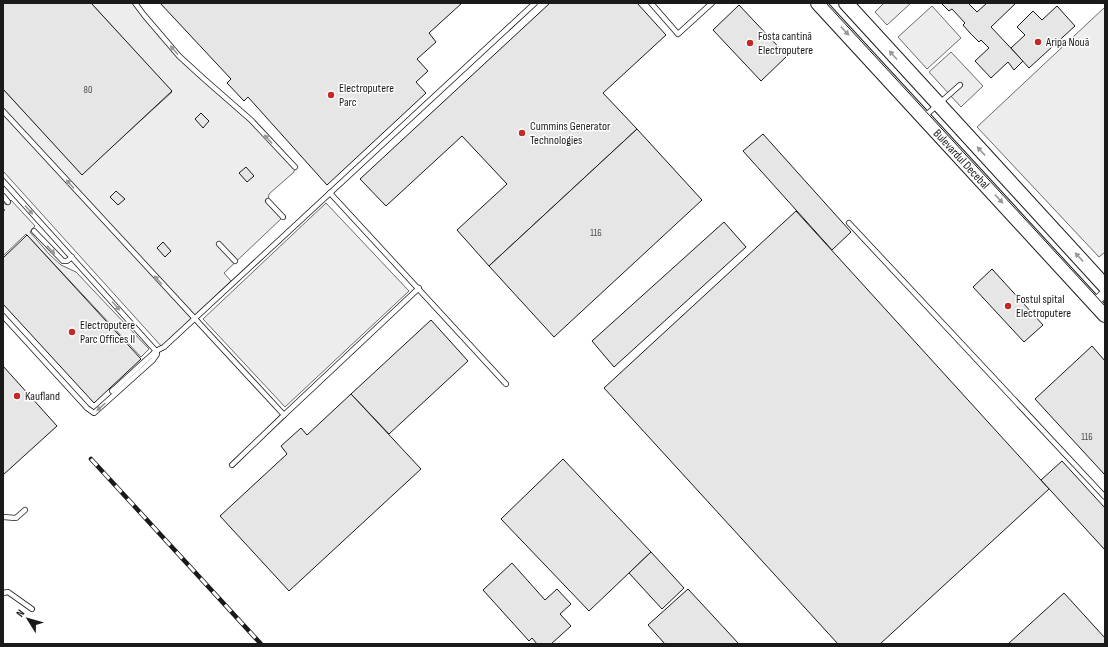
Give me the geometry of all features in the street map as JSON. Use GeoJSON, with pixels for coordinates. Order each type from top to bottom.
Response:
{"type":"FeatureCollection","features":[{"type":"Feature","properties":{"kind":"main road","name":"Bulevardul Decebal"},"geometry":{"type":"LineString","coordinates":[[818,3],[1105,315]]}},
{"type":"Feature","properties":{"kind":"main road","name":"Bulevardul Decebal"},"geometry":{"type":"LineString","coordinates":[[846,3],[1105,286]]}},
{"type":"Feature","properties":{"kind":"street"},"geometry":{"type":"LineString","coordinates":[[1094,303],[1105,293]]}},
{"type":"Feature","properties":{"kind":"lane"},"geometry":{"type":"LineString","coordinates":[[135,3],[179,56],[251,120],[295,167]]}},
{"type":"Feature","properties":{"kind":"lane"},"geometry":{"type":"LineString","coordinates":[[112,391],[156,351],[164,347],[535,3]]}},
{"type":"Feature","properties":{"kind":"lane"},"geometry":{"type":"LineString","coordinates":[[650,3],[678,34],[712,3]]}},
{"type":"Feature","properties":{"kind":"lane"},"geometry":{"type":"LineString","coordinates":[[924,118],[960,85]]}},
{"type":"Feature","properties":{"kind":"lane"},"geometry":{"type":"LineString","coordinates":[[3,111],[184,309],[284,415]]}},
{"type":"Feature","properties":{"kind":"lane"},"geometry":{"type":"LineString","coordinates":[[3,180],[149,343],[157,354],[153,360],[94,413],[3,316]]}},
{"type":"Feature","properties":{"kind":"lane"},"geometry":{"type":"LineString","coordinates":[[330,193],[506,384]]}},
{"type":"Feature","properties":{"kind":"lane"},"geometry":{"type":"LineString","coordinates":[[3,196],[8,202]]}},
{"type":"Feature","properties":{"kind":"lane"},"geometry":{"type":"LineString","coordinates":[[268,201],[283,217]]}},
{"type":"Feature","properties":{"kind":"lane"},"geometry":{"type":"LineString","coordinates":[[850,223],[1105,497]]}},
{"type":"Feature","properties":{"kind":"lane"},"geometry":{"type":"LineString","coordinates":[[34,231],[63,261],[67,261],[72,257]]}},
{"type":"Feature","properties":{"kind":"lane"},"geometry":{"type":"LineString","coordinates":[[219,244],[236,262]]}},
{"type":"Feature","properties":{"kind":"lane"},"geometry":{"type":"LineString","coordinates":[[232,465],[419,288]]}},
{"type":"Feature","properties":{"kind":"lane"},"geometry":{"type":"LineString","coordinates":[[3,518],[16,518],[26,510]]}},
{"type":"Feature","properties":{"kind":"lane"},"geometry":{"type":"LineString","coordinates":[[3,593],[8,592],[32,609]]}},
{"type":"Feature","properties":{"kind":"shaded area"},"geometry":{"type":"Polygon","coordinates":[[[91,3],[135,3],[179,56],[251,120],[295,167],[294,172],[269,194],[268,201],[283,217],[224,273],[231,281],[162,347],[3,171],[3,89],[82,174],[172,92],[91,3]]]}},
{"type":"Feature","properties":{"kind":"shaded area"},"geometry":{"type":"Polygon","coordinates":[[[884,3],[911,3],[887,25],[875,12],[884,3]]]}},
{"type":"Feature","properties":{"kind":"shaded area"},"geometry":{"type":"Polygon","coordinates":[[[932,6],[961,38],[927,69],[898,37],[932,6]]]}},
{"type":"Feature","properties":{"kind":"shaded area"},"geometry":{"type":"Polygon","coordinates":[[[1105,7],[1105,252],[1099,257],[977,127],[1105,7]]]}},
{"type":"Feature","properties":{"kind":"shaded area"},"geometry":{"type":"Polygon","coordinates":[[[951,52],[983,86],[961,107],[929,72],[951,52]]]}},
{"type":"Feature","properties":{"kind":"shaded area"},"geometry":{"type":"Polygon","coordinates":[[[11,200],[35,226],[30,232],[49,254],[61,265],[76,272],[149,349],[141,357],[26,234],[3,256],[3,212],[5,210],[3,208],[3,201],[6,205],[11,200]]]}},
{"type":"Feature","properties":{"kind":"shaded area"},"geometry":{"type":"Polygon","coordinates":[[[326,203],[409,291],[285,407],[203,319],[326,203]]]}},
{"type":"Feature","properties":{"kind":"building"},"geometry":{"type":"Polygon","coordinates":[[[3,3],[91,3],[172,91],[82,175],[3,89],[3,3]]]}},
{"type":"Feature","properties":{"kind":"building","name":"Electroputere Parc"},"geometry":{"type":"Polygon","coordinates":[[[160,3],[462,3],[429,33],[436,42],[417,59],[428,71],[416,82],[426,93],[327,185],[248,97],[244,101],[227,83],[231,79],[160,3]]]}},
{"type":"Feature","properties":{"kind":"building","name":"Cummins Generator Technologies"},"geometry":{"type":"Polygon","coordinates":[[[550,3],[637,3],[666,35],[603,93],[637,129],[489,266],[457,230],[507,184],[462,136],[386,206],[360,179],[550,3]]]}},
{"type":"Feature","properties":{"kind":"building"},"geometry":{"type":"Polygon","coordinates":[[[941,3],[968,3],[977,12],[987,3],[1016,3],[991,27],[1023,61],[1014,70],[1008,62],[991,78],[975,61],[989,48],[981,40],[979,42],[970,33],[963,25],[965,23],[952,9],[949,11],[941,3]]]}},
{"type":"Feature","properties":{"kind":"building","name":"Fosta cantină Electroputere"},"geometry":{"type":"Polygon","coordinates":[[[739,5],[787,56],[761,81],[713,30],[739,5]]]}},
{"type":"Feature","properties":{"kind":"building","name":"Aripa Nouă"},"geometry":{"type":"Polygon","coordinates":[[[1057,6],[1075,26],[1029,68],[1011,48],[1025,35],[1017,27],[1033,11],[1042,20],[1057,6]]]}},
{"type":"Feature","properties":{"kind":"building"},"geometry":{"type":"Polygon","coordinates":[[[201,113],[209,121],[203,128],[195,119],[201,113]]]}},
{"type":"Feature","properties":{"kind":"building"},"geometry":{"type":"Polygon","coordinates":[[[637,129],[702,200],[554,337],[489,266],[637,129]]]}},
{"type":"Feature","properties":{"kind":"building"},"geometry":{"type":"Polygon","coordinates":[[[763,134],[851,232],[832,250],[743,151],[763,134]]]}},
{"type":"Feature","properties":{"kind":"building"},"geometry":{"type":"Polygon","coordinates":[[[246,167],[254,176],[247,182],[239,173],[246,167]]]}},
{"type":"Feature","properties":{"kind":"building"},"geometry":{"type":"Polygon","coordinates":[[[116,191],[125,199],[118,205],[110,197],[116,191]]]}},
{"type":"Feature","properties":{"kind":"building"},"geometry":{"type":"Polygon","coordinates":[[[796,211],[1049,489],[880,644],[838,644],[604,388],[796,211]]]}},
{"type":"Feature","properties":{"kind":"building"},"geometry":{"type":"Polygon","coordinates":[[[724,222],[746,247],[614,367],[592,341],[724,222]]]}},
{"type":"Feature","properties":{"kind":"building","name":"Electroputere Parc Offices II"},"geometry":{"type":"Polygon","coordinates":[[[27,235],[141,359],[94,403],[3,304],[3,258],[27,235]]]}},
{"type":"Feature","properties":{"kind":"building"},"geometry":{"type":"Polygon","coordinates":[[[163,242],[171,251],[165,257],[157,248],[163,242]]]}},
{"type":"Feature","properties":{"kind":"building","name":"Fostul spital Electroputere"},"geometry":{"type":"Polygon","coordinates":[[[992,269],[1043,325],[1024,342],[973,287],[992,269]]]}},
{"type":"Feature","properties":{"kind":"building"},"geometry":{"type":"Polygon","coordinates":[[[431,320],[468,361],[389,434],[351,394],[431,320]]]}},
{"type":"Feature","properties":{"kind":"building"},"geometry":{"type":"Polygon","coordinates":[[[1092,346],[1105,361],[1105,475],[1035,399],[1092,346]]]}},
{"type":"Feature","properties":{"kind":"building","name":"Kaufland"},"geometry":{"type":"Polygon","coordinates":[[[3,366],[57,426],[3,475],[3,366]]]}},
{"type":"Feature","properties":{"kind":"building"},"geometry":{"type":"Polygon","coordinates":[[[351,394],[421,469],[289,591],[220,516],[287,454],[281,446],[301,428],[307,435],[351,394]]]}},
{"type":"Feature","properties":{"kind":"building"},"geometry":{"type":"Polygon","coordinates":[[[563,459],[651,552],[589,611],[501,519],[563,459]]]}},
{"type":"Feature","properties":{"kind":"building"},"geometry":{"type":"Polygon","coordinates":[[[1062,461],[1105,508],[1105,550],[1041,480],[1062,461]]]}},
{"type":"Feature","properties":{"kind":"building"},"geometry":{"type":"Polygon","coordinates":[[[651,552],[684,588],[662,609],[629,573],[651,552]]]}},
{"type":"Feature","properties":{"kind":"building"},"geometry":{"type":"Polygon","coordinates":[[[512,563],[545,600],[557,589],[571,604],[560,614],[571,626],[551,644],[537,644],[532,638],[529,641],[483,590],[512,563]]]}},
{"type":"Feature","properties":{"kind":"building"},"geometry":{"type":"Polygon","coordinates":[[[688,589],[739,644],[665,644],[648,625],[688,589]]]}},
{"type":"Feature","properties":{"kind":"building"},"geometry":{"type":"Polygon","coordinates":[[[1064,593],[1105,638],[1105,644],[1008,644],[1064,593]]]}},
{"type":"Feature","properties":{"kind":"tram line"},"geometry":{"type":"LineString","coordinates":[[826,3],[1105,306]]}},
{"type":"Feature","properties":{"kind":"railway"},"geometry":{"type":"LineString","coordinates":[[91,459],[261,644]]}},
{"type":"Feature","properties":{"kind":"place","name":"Aripa Nouă"},"geometry":{"type":"Point","coordinates":[1038,42]}},
{"type":"Feature","properties":{"kind":"place","name":"Fosta cantină Electroputere"},"geometry":{"type":"Point","coordinates":[750,43]}},
{"type":"Feature","properties":{"kind":"place","name":"Electroputere Parc"},"geometry":{"type":"Point","coordinates":[331,95]}},
{"type":"Feature","properties":{"kind":"place","name":"Cummins Generator Technologies"},"geometry":{"type":"Point","coordinates":[522,133]}},
{"type":"Feature","properties":{"kind":"place","name":"Fostul spital Electroputere"},"geometry":{"type":"Point","coordinates":[1008,306]}},
{"type":"Feature","properties":{"kind":"place","name":"Electroputere Parc Offices II"},"geometry":{"type":"Point","coordinates":[72,332]}},
{"type":"Feature","properties":{"kind":"place","name":"Kaufland"},"geometry":{"type":"Point","coordinates":[17,396]}}]}
